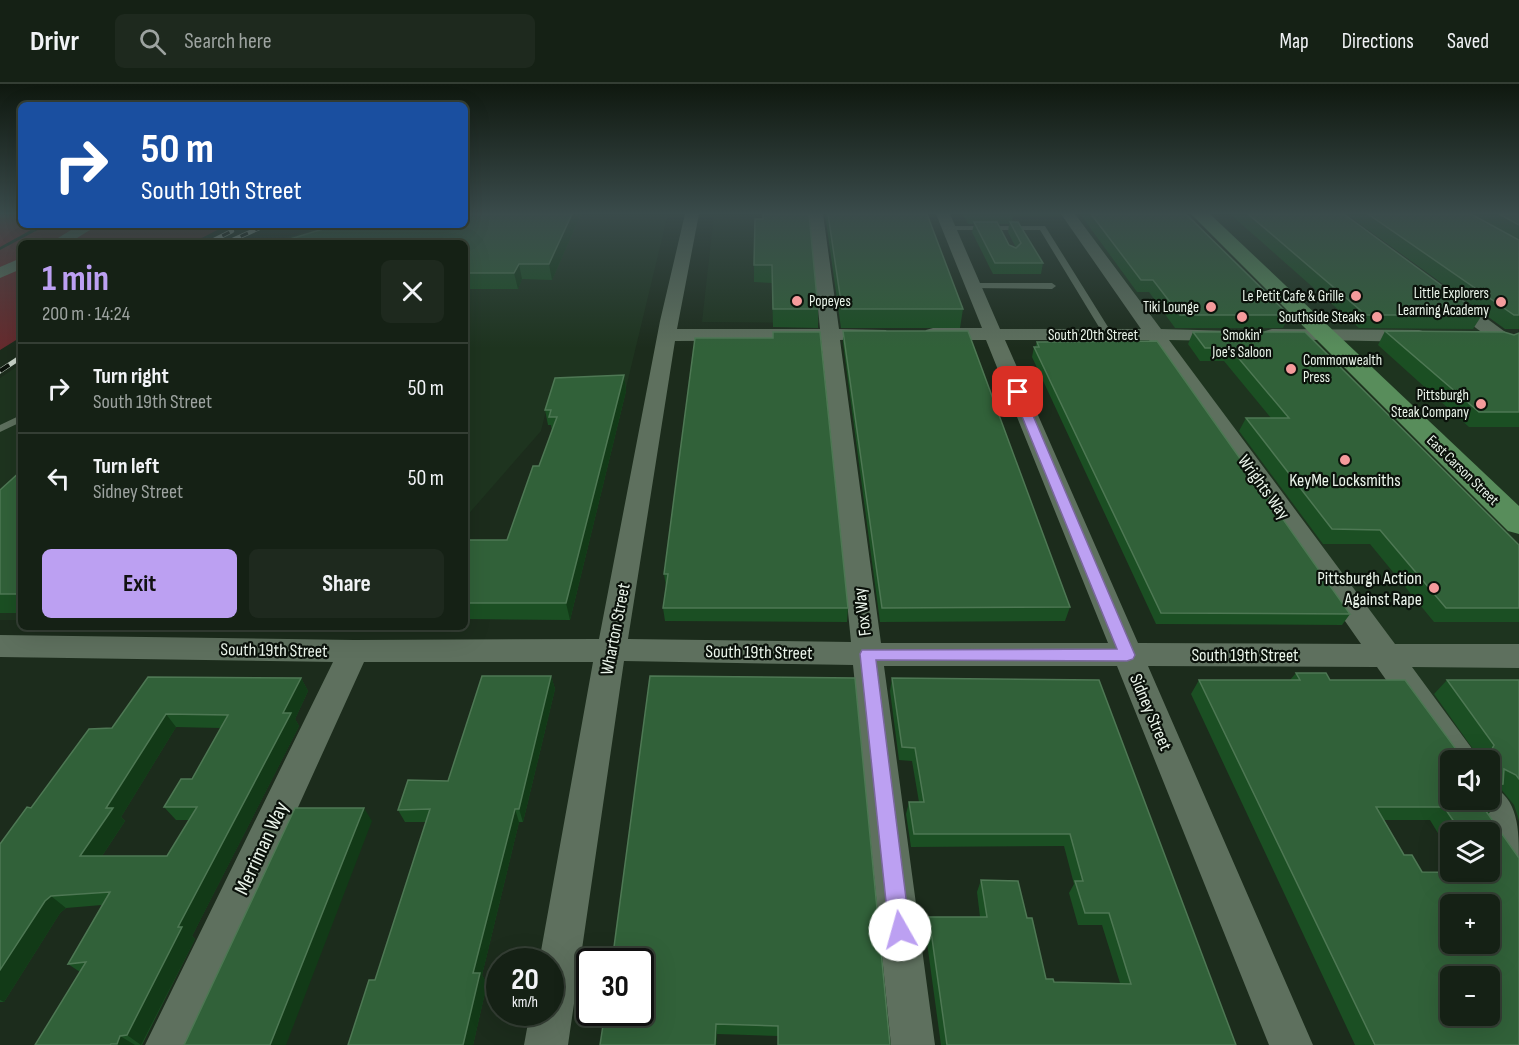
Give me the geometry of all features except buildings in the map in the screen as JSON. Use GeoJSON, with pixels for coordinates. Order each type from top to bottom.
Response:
{"type":"FeatureCollection","features":[{"type":"Feature","properties":{"kind":"main road","name":"East Carson Street"},"geometry":{"type":"LineString","coordinates":[[1246,259],[1519,524]]}},
{"type":"Feature","properties":{"kind":"street","name":"Wharton Street"},"geometry":{"type":"LineString","coordinates":[[546,1045],[611,650],[683,259]]}},
{"type":"Feature","properties":{"kind":"street","name":"Fox Way"},"geometry":{"type":"LineString","coordinates":[[821,259],[913,1045]]}},
{"type":"Feature","properties":{"kind":"street","name":"Sidney Street"},"geometry":{"type":"LineString","coordinates":[[962,259],[1291,1045]]}},
{"type":"Feature","properties":{"kind":"street","name":"Wrights Way"},"geometry":{"type":"LineString","coordinates":[[1100,259],[1454,750]]}},
{"type":"Feature","properties":{"kind":"street"},"geometry":{"type":"LineString","coordinates":[[0,273],[18,264]]}},
{"type":"Feature","properties":{"kind":"street"},"geometry":{"type":"LineString","coordinates":[[1438,291],[1519,351]]}},
{"type":"Feature","properties":{"kind":"street","name":"South 20th Street"},"geometry":{"type":"LineString","coordinates":[[668,335],[1442,336]]}},
{"type":"Feature","properties":{"kind":"street"},"geometry":{"type":"LineString","coordinates":[[1464,336],[1519,337]]}},
{"type":"Feature","properties":{"kind":"street","name":"South 19th Street"},"geometry":{"type":"LineString","coordinates":[[0,646],[354,651],[611,650],[867,654],[1519,656]]}},
{"type":"Feature","properties":{"kind":"street","name":"Merriman Way"},"geometry":{"type":"LineString","coordinates":[[167,1045],[354,651]]}},
{"type":"Feature","properties":{"kind":"street"},"geometry":{"type":"LineString","coordinates":[[1495,810],[1519,843]]}},
{"type":"Feature","properties":{"kind":"lane"},"geometry":{"type":"LineString","coordinates":[[1061,259],[1108,335]]}},
{"type":"Feature","properties":{"kind":"lane"},"geometry":{"type":"LineString","coordinates":[[974,286],[1052,286]]}},
{"type":"Feature","properties":{"kind":"lane"},"geometry":{"type":"LineString","coordinates":[[0,429],[18,420]]}},
{"type":"Feature","properties":{"kind":"shaded area"},"geometry":{"type":"Polygon","coordinates":[[[0,259],[18,259],[18,339],[0,350],[0,259]]]}},
{"type":"Feature","properties":{"kind":"shaded area"},"geometry":{"type":"Polygon","coordinates":[[[468,259],[657,259],[626,388],[552,387],[541,431],[468,515],[468,259]]]}},
{"type":"Feature","properties":{"kind":"shaded area"},"geometry":{"type":"Polygon","coordinates":[[[709,259],[817,259],[824,323],[702,322],[709,259]]]}},
{"type":"Feature","properties":{"kind":"shaded area"},"geometry":{"type":"Polygon","coordinates":[[[1105,259],[1395,259],[1519,351],[1519,822],[1500,796],[1500,750],[1467,750],[1105,259]]]}},
{"type":"Feature","properties":{"kind":"shaded area"},"geometry":{"type":"Polygon","coordinates":[[[18,366],[18,620],[0,620],[0,378],[18,366]]]}},
{"type":"Feature","properties":{"kind":"railway"},"geometry":{"type":"LineString","coordinates":[[0,371],[18,359]]}},
{"type":"Feature","properties":{"kind":"place","name":"Le Petit Cafe & Grille"},"geometry":{"type":"Point","coordinates":[1356,296]}},
{"type":"Feature","properties":{"kind":"place","name":"Popeyes"},"geometry":{"type":"Point","coordinates":[797,301]}},
{"type":"Feature","properties":{"kind":"place","name":"Little Explorers Learning Academy"},"geometry":{"type":"Point","coordinates":[1501,302]}},
{"type":"Feature","properties":{"kind":"place","name":"Tiki Lounge"},"geometry":{"type":"Point","coordinates":[1211,307]}},
{"type":"Feature","properties":{"kind":"place","name":"Smokin' Joe's Saloon"},"geometry":{"type":"Point","coordinates":[1242,317]}},
{"type":"Feature","properties":{"kind":"place","name":"Southside Steaks"},"geometry":{"type":"Point","coordinates":[1377,317]}},
{"type":"Feature","properties":{"kind":"place","name":"Commonwealth Press"},"geometry":{"type":"Point","coordinates":[1291,369]}},
{"type":"Feature","properties":{"kind":"place","name":"Pittsburgh Steak Company"},"geometry":{"type":"Point","coordinates":[1481,404]}},
{"type":"Feature","properties":{"kind":"place","name":"KeyMe Locksmiths"},"geometry":{"type":"Point","coordinates":[1345,460]}},
{"type":"Feature","properties":{"kind":"place","name":"Pittsburgh Action Against Rape"},"geometry":{"type":"Point","coordinates":[1434,588]}},
{"type":"Feature","properties":{"kind":"route"},"geometry":{"type":"LineString","coordinates":[[900,930],[867,654],[1127,655],[1018,392]]}}]}
